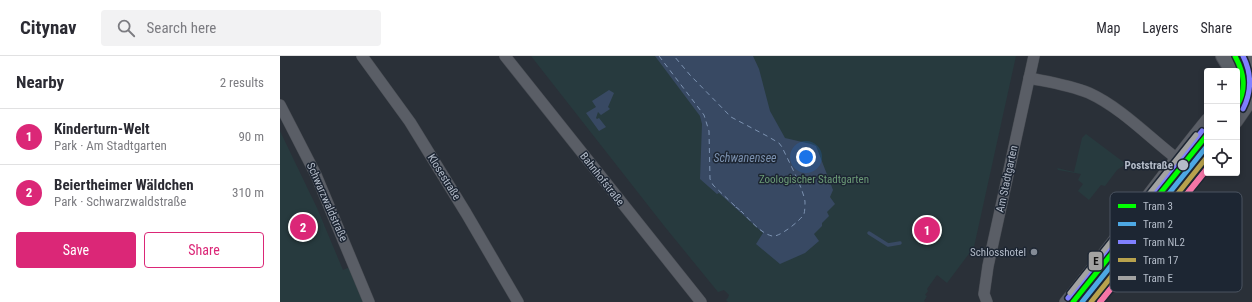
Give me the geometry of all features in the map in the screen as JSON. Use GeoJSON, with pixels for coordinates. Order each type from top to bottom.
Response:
{"type":"FeatureCollection","features":[{"type":"Feature","properties":{"kind":"main road"},"geometry":{"type":"LineString","coordinates":[[1223,56],[1230,68]]}},
{"type":"Feature","properties":{"kind":"main road"},"geometry":{"type":"LineString","coordinates":[[1246,56],[1252,64]]}},
{"type":"Feature","properties":{"kind":"main road"},"geometry":{"type":"LineString","coordinates":[[1240,84],[1252,102]]}},
{"type":"Feature","properties":{"kind":"street","name":"Klosestraße"},"geometry":{"type":"LineString","coordinates":[[362,56],[410,122],[466,213],[518,302]]}},
{"type":"Feature","properties":{"kind":"street","name":"Bahnhofstraße"},"geometry":{"type":"LineString","coordinates":[[505,56],[701,302]]}},
{"type":"Feature","properties":{"kind":"street","name":"Am Stadtgarten"},"geometry":{"type":"LineString","coordinates":[[986,302],[984,294],[988,266],[1034,56]]}},
{"type":"Feature","properties":{"kind":"street"},"geometry":{"type":"LineString","coordinates":[[1029,78],[1061,84],[1088,93],[1100,99],[1114,108],[1176,158]]}},
{"type":"Feature","properties":{"kind":"street"},"geometry":{"type":"LineString","coordinates":[[1240,118],[1252,102]]}},
{"type":"Feature","properties":{"kind":"street","name":"Schwarzwaldstraße"},"geometry":{"type":"LineString","coordinates":[[280,105],[316,175],[369,302]]}},
{"type":"Feature","properties":{"kind":"street"},"geometry":{"type":"LineString","coordinates":[[1149,192],[1204,124]]}},
{"type":"Feature","properties":{"kind":"street"},"geometry":{"type":"LineString","coordinates":[[1178,192],[1204,162]]}},
{"type":"Feature","properties":{"kind":"street"},"geometry":{"type":"LineString","coordinates":[[1065,302],[1110,246]]}},
{"type":"Feature","properties":{"kind":"street"},"geometry":{"type":"LineString","coordinates":[[1087,302],[1110,274]]}},
{"type":"Feature","properties":{"kind":"green space","name":"Zoologischer Stadtgarten"},"geometry":{"type":"Polygon","coordinates":[[[531,56],[1016,56],[974,247],[947,283],[937,275],[927,289],[928,291],[925,295],[927,296],[924,301],[925,302],[728,302],[726,300],[729,295],[724,290],[718,292],[531,56]]]}},
{"type":"Feature","properties":{"kind":"green space"},"geometry":{"type":"Polygon","coordinates":[[[280,131],[317,208],[343,270],[350,267],[365,302],[280,302],[280,131]]]}},
{"type":"Feature","properties":{"kind":"green space"},"geometry":{"type":"Polygon","coordinates":[[[1086,134],[1126,164],[1117,170],[1105,186],[1101,185],[1089,200],[1078,191],[1083,184],[1078,180],[1081,174],[1058,170],[1057,168],[1074,172],[1082,138],[1086,134]]]}},
{"type":"Feature","properties":{"kind":"water","name":"Schwanensee"},"geometry":{"type":"Polygon","coordinates":[[[655,56],[753,56],[759,69],[770,111],[785,138],[816,146],[833,190],[830,197],[835,204],[827,212],[829,216],[822,223],[822,226],[814,234],[819,241],[805,253],[780,264],[756,244],[763,233],[719,193],[717,194],[700,179],[702,124],[700,116],[655,56]]]}},
{"type":"Feature","properties":{"kind":"water"},"geometry":{"type":"Polygon","coordinates":[[[609,90],[614,93],[608,107],[610,109],[601,115],[598,112],[596,118],[599,118],[606,127],[599,131],[586,113],[596,107],[592,101],[609,90]]]}},
{"type":"Feature","properties":{"kind":"waterway"},"geometry":{"type":"LineString","coordinates":[[869,233],[888,245],[900,243]]}},
{"type":"Feature","properties":{"kind":"ferry route"},"geometry":{"type":"LineString","coordinates":[[659,56],[704,115],[709,131],[710,179],[713,185],[736,207],[735,208],[736,207],[741,211],[740,212],[741,211],[763,232],[772,236],[784,232],[802,217],[804,214],[805,202],[799,183],[782,147],[779,143],[731,117],[690,75],[674,56]]}},
{"type":"Feature","properties":{"kind":"tram line","name":"3"},"geometry":{"type":"LineString","coordinates":[[1235,56],[1241,68],[1243,81],[1242,93],[1238,104]]}},
{"type":"Feature","properties":{"kind":"tram line","name":"NL2"},"geometry":{"type":"LineString","coordinates":[[1243,56],[1248,69],[1250,82],[1248,96],[1243,109]]}},
{"type":"Feature","properties":{"kind":"tram line","name":"NL2"},"geometry":{"type":"LineString","coordinates":[[1153,192],[1202,131]]}},
{"type":"Feature","properties":{"kind":"tram line","name":"E"},"geometry":{"type":"LineString","coordinates":[[1151,192],[1196,135]]}},
{"type":"Feature","properties":{"kind":"tram line","name":"3"},"geometry":{"type":"LineString","coordinates":[[1161,192],[1204,139]]}},
{"type":"Feature","properties":{"kind":"tram line","name":"2"},"geometry":{"type":"LineString","coordinates":[[1170,192],[1204,150]]}},
{"type":"Feature","properties":{"kind":"tram line","name":"17"},"geometry":{"type":"LineString","coordinates":[[1179,192],[1204,161]]}},
{"type":"Feature","properties":{"kind":"tram line","name":"E"},"geometry":{"type":"LineString","coordinates":[[1070,293],[1110,243]]}},
{"type":"Feature","properties":{"kind":"tram line","name":"NL2"},"geometry":{"type":"LineString","coordinates":[[1068,298],[1110,246]]}},
{"type":"Feature","properties":{"kind":"tram line","name":"3"},"geometry":{"type":"LineString","coordinates":[[1073,302],[1110,256]]}},
{"type":"Feature","properties":{"kind":"tram line","name":"2"},"geometry":{"type":"LineString","coordinates":[[1082,302],[1110,267]]}},
{"type":"Feature","properties":{"kind":"tram line","name":"17"},"geometry":{"type":"LineString","coordinates":[[1091,302],[1110,278]]}},
{"type":"Feature","properties":{"kind":"transit line"},"geometry":{"type":"LineString","coordinates":[[1188,192],[1204,173]]}},
{"type":"Feature","properties":{"kind":"transit line"},"geometry":{"type":"LineString","coordinates":[[1100,302],[1110,290]]}},
{"type":"Feature","properties":{"kind":"place","name":"Poststraße"},"geometry":{"type":"Point","coordinates":[1183,165]}},
{"type":"Feature","properties":{"kind":"place","name":"Beiertheimer Wäldchen"},"geometry":{"type":"Point","coordinates":[303,227]}},
{"type":"Feature","properties":{"kind":"place","name":"Kinderturn-Welt"},"geometry":{"type":"Point","coordinates":[927,230]}},
{"type":"Feature","properties":{"kind":"place","name":"Schlosshotel"},"geometry":{"type":"Point","coordinates":[1034,252]}}]}
